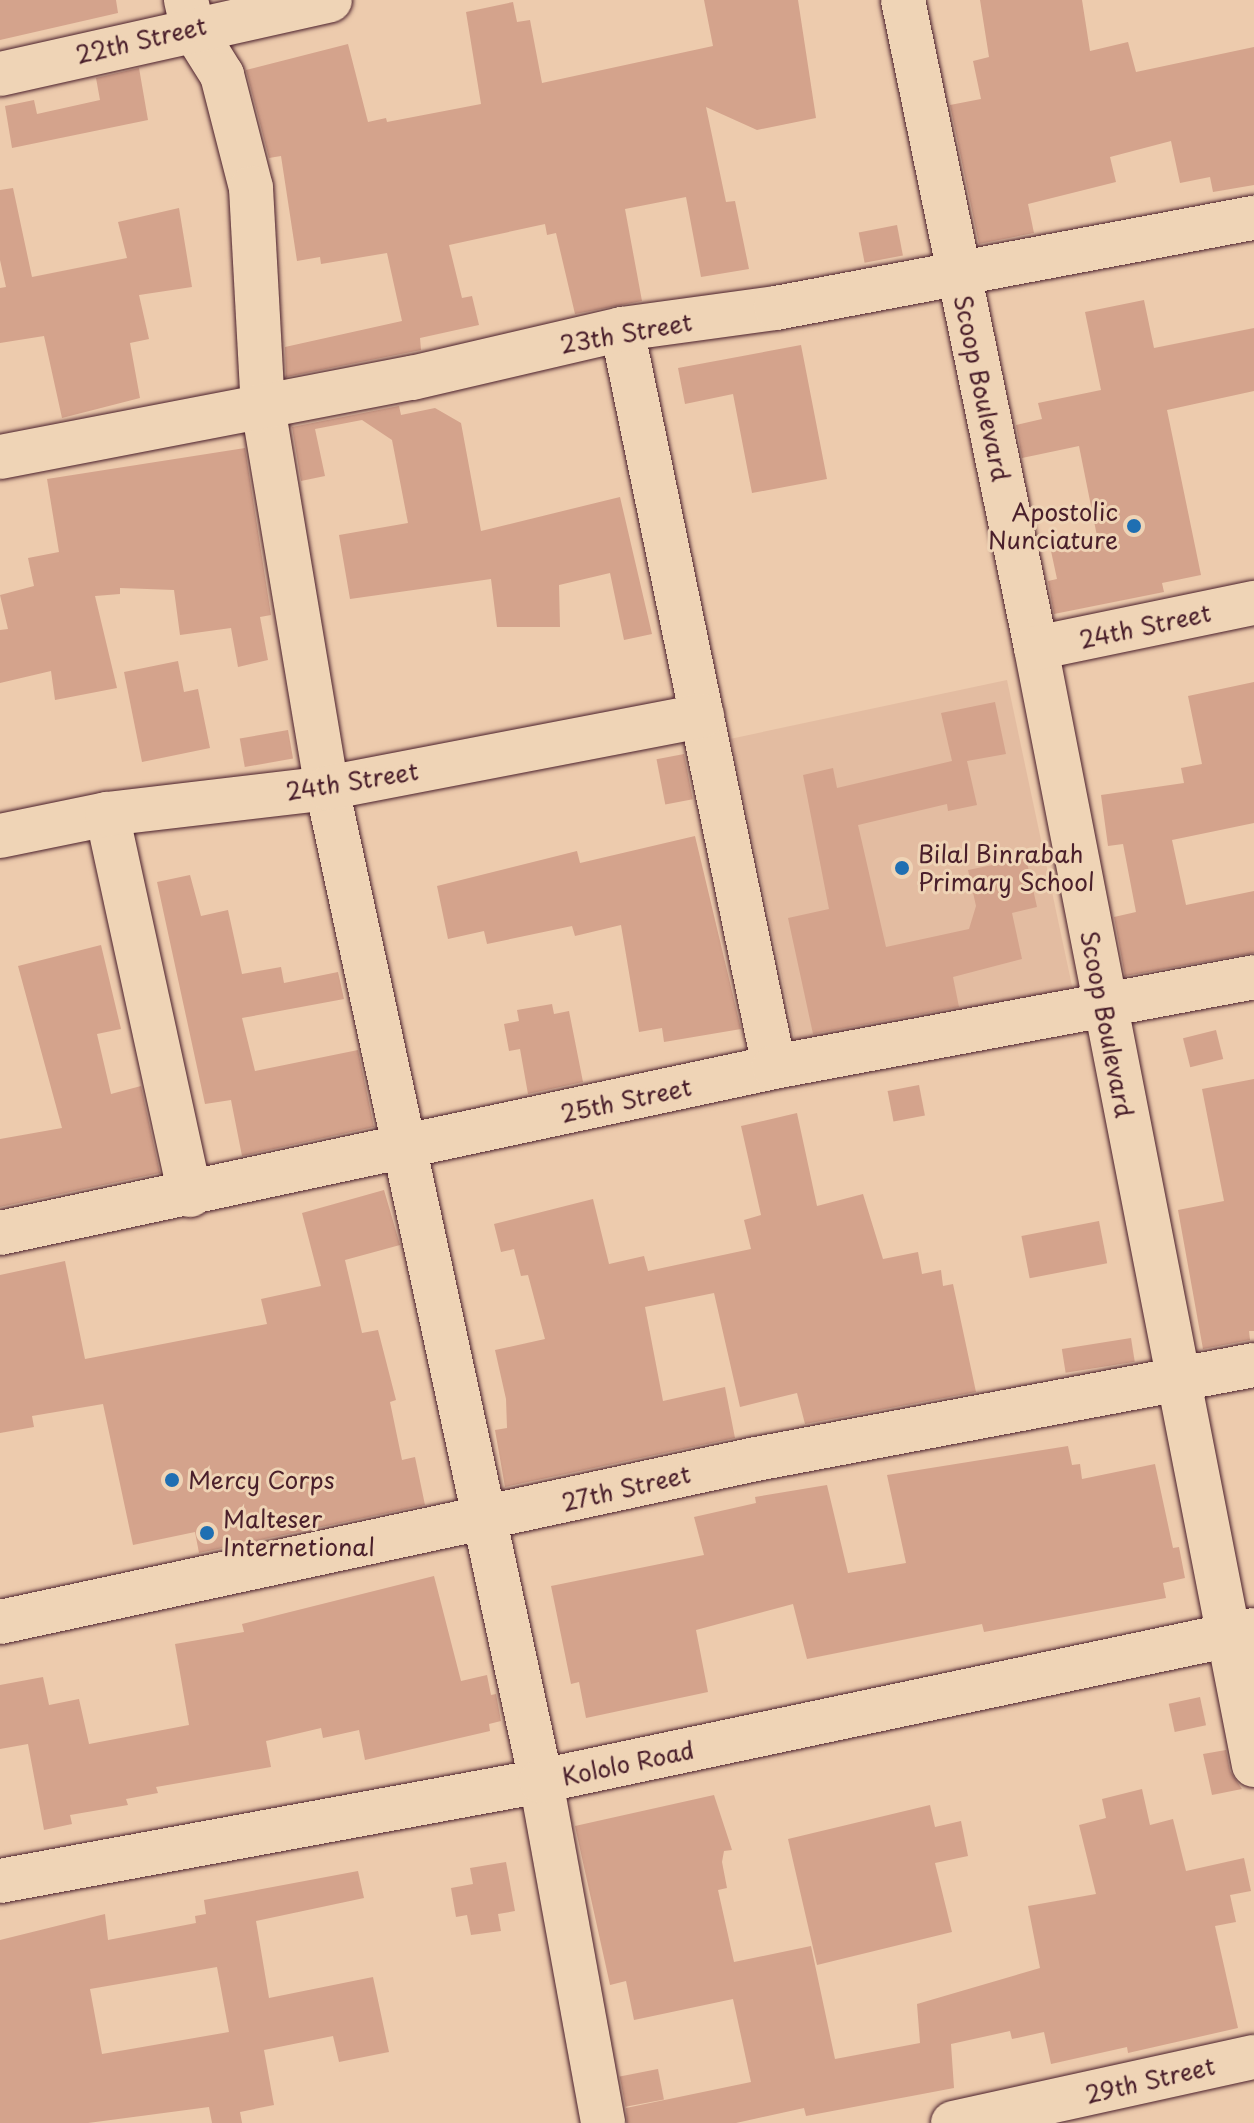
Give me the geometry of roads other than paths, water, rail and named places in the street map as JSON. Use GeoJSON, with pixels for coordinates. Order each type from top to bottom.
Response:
{"type":"FeatureCollection","features":[{"type":"Feature","properties":{"kind":"street","name":"22th Street"},"geometry":{"type":"LineString","coordinates":[[0,74],[189,14],[330,0]]}},
{"type":"Feature","properties":{"kind":"street","name":"Scoop Boulevard"},"geometry":{"type":"LineString","coordinates":[[903,0],[1036,648],[1176,1378],[1240,1633],[1254,1765]]}},
{"type":"Feature","properties":{"kind":"street"},"geometry":{"type":"LineString","coordinates":[[189,14],[222,75],[251,188],[263,407],[327,788],[541,1781],[603,2123]]}},
{"type":"Feature","properties":{"kind":"street","name":"23th Street"},"geometry":{"type":"LineString","coordinates":[[0,457],[263,407],[622,329],[776,308],[957,270],[1254,218]]}},
{"type":"Feature","properties":{"kind":"street"},"geometry":{"type":"LineString","coordinates":[[622,329],[774,1067]]}},
{"type":"Feature","properties":{"kind":"street","name":"24th Street"},"geometry":{"type":"LineString","coordinates":[[1036,648],[1254,603]]}},
{"type":"Feature","properties":{"kind":"street","name":"24th Street"},"geometry":{"type":"LineString","coordinates":[[0,836],[107,814],[327,788],[702,716]]}},
{"type":"Feature","properties":{"kind":"street"},"geometry":{"type":"LineString","coordinates":[[107,814],[190,1195]]}},
{"type":"Feature","properties":{"kind":"street","name":"25th Street"},"geometry":{"type":"LineString","coordinates":[[0,1233],[190,1195],[774,1067],[1254,977]]}},
{"type":"Feature","properties":{"kind":"street","name":"27th Street"},"geometry":{"type":"LineString","coordinates":[[0,1622],[485,1521],[751,1460],[1254,1365]]}},
{"type":"Feature","properties":{"kind":"street","name":"Kololo Road"},"geometry":{"type":"LineString","coordinates":[[0,1881],[541,1781],[1240,1633]]}},
{"type":"Feature","properties":{"kind":"street","name":"29th Street"},"geometry":{"type":"LineString","coordinates":[[953,2123],[1254,2057]]}},
{"type":"Feature","properties":{"kind":"place","name":"Apostolic Nunciature"},"geometry":{"type":"Point","coordinates":[1134,526]}},
{"type":"Feature","properties":{"kind":"place","name":"Bilal Binrabah Primary School"},"geometry":{"type":"Point","coordinates":[902,868]}},
{"type":"Feature","properties":{"kind":"place","name":"Mercy Corps"},"geometry":{"type":"Point","coordinates":[172,1480]}},
{"type":"Feature","properties":{"kind":"place","name":"Malteser Internetional"},"geometry":{"type":"Point","coordinates":[207,1533]}}]}
